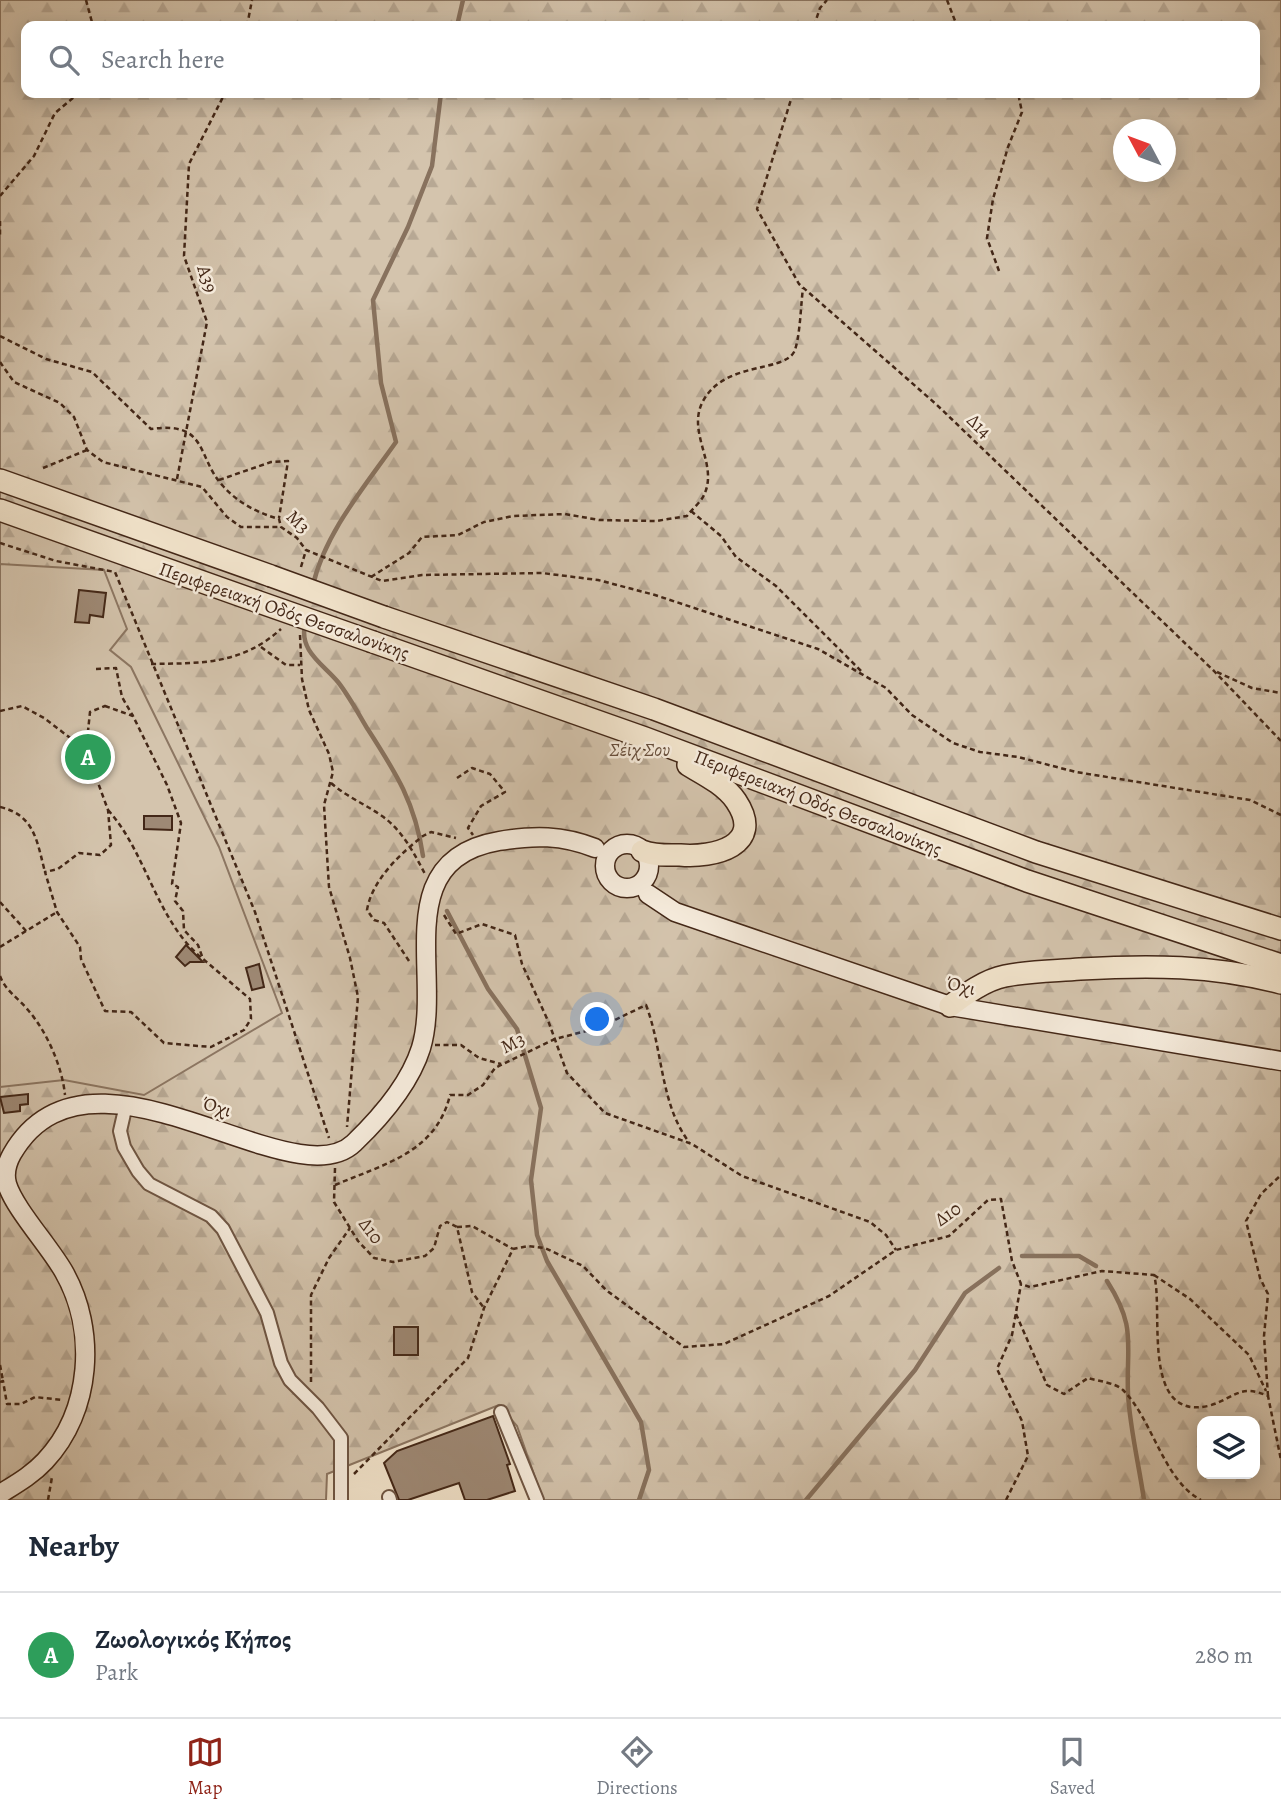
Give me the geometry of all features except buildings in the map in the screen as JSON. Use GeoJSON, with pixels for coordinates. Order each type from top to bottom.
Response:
{"type":"FeatureCollection","features":[{"type":"Feature","properties":{"kind":"highway","name":"Περιφερειακή Οδός Θεσσαλονίκης"},"geometry":{"type":"LineString","coordinates":[[0,480],[384,617],[654,709],[1036,852],[1281,929]]}},
{"type":"Feature","properties":{"kind":"highway","name":"Περιφερειακή Οδός Θεσσαλονίκης"},"geometry":{"type":"LineString","coordinates":[[0,510],[645,738],[1027,881],[1281,965]]}},
{"type":"Feature","properties":{"kind":"highway"},"geometry":{"type":"LineString","coordinates":[[642,851],[650,854],[694,856],[721,854],[738,840],[744,824],[736,801],[720,785],[645,738]]}},
{"type":"Feature","properties":{"kind":"highway"},"geometry":{"type":"LineString","coordinates":[[950,1006],[970,991],[1004,976],[1061,971],[1183,966],[1230,971],[1281,983]]}},
{"type":"Feature","properties":{"kind":"main road"},"geometry":{"type":"LineString","coordinates":[[335,1155],[350,1146],[383,1110],[408,1074],[422,1045],[428,994],[426,909],[433,888],[446,867],[476,845],[511,838],[569,838],[595,848],[630,844],[642,851],[648,864],[647,886],[628,888],[614,884],[605,872],[605,865],[606,858],[616,847]]}},
{"type":"Feature","properties":{"kind":"main road"},"geometry":{"type":"LineString","coordinates":[[595,848],[605,865]]}},
{"type":"Feature","properties":{"kind":"main road","name":"Όχι"},"geometry":{"type":"LineString","coordinates":[[647,886],[675,912],[950,1006],[1281,1061]]}},
{"type":"Feature","properties":{"kind":"main road","name":"Όχι"},"geometry":{"type":"LineString","coordinates":[[0,1494],[35,1470],[52,1453],[80,1401],[85,1343],[78,1303],[63,1269],[9,1189],[4,1161],[23,1140],[58,1113],[91,1104],[126,1105],[288,1151],[321,1156],[335,1155]]}},
{"type":"Feature","properties":{"kind":"street"},"geometry":{"type":"LineString","coordinates":[[126,1105],[120,1132],[124,1147],[138,1171],[149,1184],[165,1195],[211,1216],[223,1230],[267,1313],[281,1363],[290,1380],[341,1438],[341,1494]]}},
{"type":"Feature","properties":{"kind":"street"},"geometry":{"type":"LineString","coordinates":[[501,1412],[537,1500]]}},
{"type":"Feature","properties":{"kind":"path"},"geometry":{"type":"LineString","coordinates":[[86,0],[92,21]]}},
{"type":"Feature","properties":{"kind":"path"},"geometry":{"type":"LineString","coordinates":[[248,21],[252,0]]}},
{"type":"Feature","properties":{"kind":"path"},"geometry":{"type":"LineString","coordinates":[[816,21],[827,0]]}},
{"type":"Feature","properties":{"kind":"path"},"geometry":{"type":"LineString","coordinates":[[947,0],[955,21]]}},
{"type":"Feature","properties":{"kind":"path"},"geometry":{"type":"LineString","coordinates":[[0,196],[34,156],[55,113],[73,98]]}},
{"type":"Feature","properties":{"kind":"path","name":"Α39"},"geometry":{"type":"LineString","coordinates":[[177,479],[207,322],[184,256],[189,164],[222,98]]}},
{"type":"Feature","properties":{"kind":"path","name":"Δ14"},"geometry":{"type":"LineString","coordinates":[[791,98],[757,209],[803,288],[937,405],[1214,671],[1281,741]]}},
{"type":"Feature","properties":{"kind":"path"},"geometry":{"type":"LineString","coordinates":[[999,271],[987,238],[993,199],[1007,146],[1022,112],[1019,98]]}},
{"type":"Feature","properties":{"kind":"path"},"geometry":{"type":"LineString","coordinates":[[0,220],[0,236]]}},
{"type":"Feature","properties":{"kind":"path"},"geometry":{"type":"LineString","coordinates":[[371,577],[409,553],[422,537],[458,535],[484,522],[513,516],[565,514],[599,520],[656,520],[687,516],[704,496],[710,472],[697,436],[701,404],[715,383],[752,368],[784,361],[794,351],[803,288]]}},
{"type":"Feature","properties":{"kind":"path"},"geometry":{"type":"LineString","coordinates":[[0,336],[46,359],[92,372],[152,429],[171,426],[187,432]]}},
{"type":"Feature","properties":{"kind":"path"},"geometry":{"type":"LineString","coordinates":[[0,362],[14,382],[60,403],[74,417],[87,450],[103,462],[202,487],[228,517],[241,527],[281,527]]}},
{"type":"Feature","properties":{"kind":"path","name":"Μ3"},"geometry":{"type":"LineString","coordinates":[[187,432],[191,433],[219,480],[253,509],[279,519],[281,527],[297,538],[306,550],[300,572]]}},
{"type":"Feature","properties":{"kind":"path"},"geometry":{"type":"LineString","coordinates":[[43,468],[87,450]]}},
{"type":"Feature","properties":{"kind":"path"},"geometry":{"type":"LineString","coordinates":[[219,480],[271,462],[288,461],[279,519]]}},
{"type":"Feature","properties":{"kind":"path"},"geometry":{"type":"LineString","coordinates":[[691,512],[721,537],[736,557],[776,586],[866,676]]}},
{"type":"Feature","properties":{"kind":"path","name":"Δ10"},"geometry":{"type":"LineString","coordinates":[[0,543],[56,561],[115,572],[150,664],[255,912],[335,1155],[334,1202],[350,1228],[374,1258],[393,1262],[425,1256],[434,1248],[440,1226],[447,1222],[457,1227]]}},
{"type":"Feature","properties":{"kind":"path"},"geometry":{"type":"LineString","coordinates":[[306,550],[382,581],[422,575],[542,573],[598,580],[655,595],[818,649],[886,688],[932,731],[953,743],[981,752],[1009,755],[1076,772],[1250,800],[1281,815]]}},
{"type":"Feature","properties":{"kind":"path"},"geometry":{"type":"LineString","coordinates":[[150,664],[213,662],[236,658],[261,647],[284,625]]}},
{"type":"Feature","properties":{"kind":"path"},"geometry":{"type":"LineString","coordinates":[[299,631],[301,665],[309,710],[329,754],[331,783],[324,805],[325,859],[329,887],[350,958],[358,997],[347,1129]]}},
{"type":"Feature","properties":{"kind":"path"},"geometry":{"type":"LineString","coordinates":[[261,647],[274,659],[286,665],[301,665]]}},
{"type":"Feature","properties":{"kind":"path"},"geometry":{"type":"LineString","coordinates":[[96,669],[116,668],[122,697],[167,785],[181,823],[172,884],[178,887],[175,901],[183,911],[184,930],[198,945],[203,959]]}},
{"type":"Feature","properties":{"kind":"path"},"geometry":{"type":"LineString","coordinates":[[1214,671],[1252,688],[1281,693]]}},
{"type":"Feature","properties":{"kind":"path"},"geometry":{"type":"LineString","coordinates":[[0,711],[22,706],[44,718],[86,750]]}},
{"type":"Feature","properties":{"kind":"path"},"geometry":{"type":"LineString","coordinates":[[45,872],[58,869],[79,853],[100,855],[111,845],[108,810],[86,750],[90,712],[105,706],[133,716]]}},
{"type":"Feature","properties":{"kind":"path"},"geometry":{"type":"LineString","coordinates":[[331,783],[352,800],[384,817],[410,846],[428,881]]}},
{"type":"Feature","properties":{"kind":"path"},"geometry":{"type":"LineString","coordinates":[[0,807],[13,810],[32,824],[57,912],[80,947],[81,959],[105,1011],[131,1012],[164,1043],[211,1047],[244,1030],[251,1019],[250,999],[185,944],[134,854],[122,825],[108,810]]}},
{"type":"Feature","properties":{"kind":"path"},"geometry":{"type":"LineString","coordinates":[[0,902],[27,932]]}},
{"type":"Feature","properties":{"kind":"path"},"geometry":{"type":"LineString","coordinates":[[0,947],[57,912]]}},
{"type":"Feature","properties":{"kind":"path","name":"Μ3"},"geometry":{"type":"LineString","coordinates":[[335,1185],[388,1164],[417,1146],[444,1118],[450,1095],[468,1095],[484,1086],[495,1068],[555,1039],[522,964],[515,935],[482,924],[456,934],[444,915]]}},
{"type":"Feature","properties":{"kind":"path"},"geometry":{"type":"LineString","coordinates":[[0,976],[3,985],[28,1010],[42,1031],[64,1087]]}},
{"type":"Feature","properties":{"kind":"path"},"geometry":{"type":"LineString","coordinates":[[692,1144],[668,1100],[658,1040],[646,1005],[635,1013],[598,1028],[555,1039],[567,1073],[605,1114],[692,1144],[742,1177],[870,1222],[886,1235],[896,1250]]}},
{"type":"Feature","properties":{"kind":"path"},"geometry":{"type":"LineString","coordinates":[[422,1045],[461,1045],[480,1058],[501,1065]]}},
{"type":"Feature","properties":{"kind":"path"},"geometry":{"type":"LineString","coordinates":[[1281,1175],[1261,1194],[1247,1221],[1260,1278],[1268,1294],[1264,1336],[1268,1396],[1281,1460]]}},
{"type":"Feature","properties":{"kind":"path","name":"Δ10"},"geometry":{"type":"LineString","coordinates":[[513,1249],[527,1246],[544,1248],[583,1266],[606,1290],[684,1347],[724,1344],[829,1296],[896,1250],[949,1236],[989,1200],[1001,1199],[1012,1261],[1021,1284]]}},
{"type":"Feature","properties":{"kind":"path"},"geometry":{"type":"LineString","coordinates":[[341,1494],[468,1358],[484,1308],[513,1249],[471,1226],[457,1227],[471,1292],[484,1308]]}},
{"type":"Feature","properties":{"kind":"path"},"geometry":{"type":"LineString","coordinates":[[310,1400],[311,1295],[329,1258],[350,1228]]}},
{"type":"Feature","properties":{"kind":"path"},"geometry":{"type":"LineString","coordinates":[[1006,1500],[1028,1456],[1022,1421],[997,1369],[1012,1335],[1021,1284],[1030,1287],[1102,1271],[1154,1275],[1190,1298],[1249,1355],[1268,1396]]}},
{"type":"Feature","properties":{"kind":"path"},"geometry":{"type":"LineString","coordinates":[[1154,1275],[1159,1291],[1157,1357],[1164,1385],[1173,1398],[1185,1405],[1204,1407],[1223,1401],[1240,1391],[1255,1390],[1268,1396]]}},
{"type":"Feature","properties":{"kind":"path"},"geometry":{"type":"LineString","coordinates":[[1016,1314],[1047,1385],[1065,1394],[1088,1378],[1122,1388],[1146,1423],[1166,1461],[1194,1496],[1201,1500]]}},
{"type":"Feature","properties":{"kind":"path"},"geometry":{"type":"LineString","coordinates":[[0,1365],[7,1404],[21,1404],[35,1397],[80,1401]]}},
{"type":"Feature","properties":{"kind":"green space","name":"Σέιχ Σου"},"geometry":{"type":"Polygon","coordinates":[[[0,0],[1281,0],[1281,1500],[543,1500],[517,1426],[499,1405],[327,1474],[326,1500],[0,1500],[0,0]]]}},
{"type":"Feature","properties":{"kind":"green space"},"geometry":{"type":"Polygon","coordinates":[[[0,564],[104,570],[127,629],[110,650],[131,667],[219,847],[282,1013],[144,1095],[64,1080],[0,1087],[0,564]]]}},
{"type":"Feature","properties":{"kind":"waterway"},"geometry":{"type":"LineString","coordinates":[[458,21],[463,0]]}},
{"type":"Feature","properties":{"kind":"waterway"},"geometry":{"type":"LineString","coordinates":[[313,585],[336,529],[396,442],[381,383],[373,300],[408,227],[432,166],[440,98]]}},
{"type":"Feature","properties":{"kind":"waterway"},"geometry":{"type":"LineString","coordinates":[[305,625],[304,634],[309,650],[346,693],[403,789],[415,820],[423,856]]}},
{"type":"Feature","properties":{"kind":"waterway"},"geometry":{"type":"LineString","coordinates":[[447,911],[488,989],[517,1029],[541,1108],[531,1180],[537,1235],[547,1261],[641,1422],[649,1470],[639,1500]]}},
{"type":"Feature","properties":{"kind":"waterway"},"geometry":{"type":"LineString","coordinates":[[1022,1256],[1079,1256],[1096,1266]]}},
{"type":"Feature","properties":{"kind":"waterway"},"geometry":{"type":"LineString","coordinates":[[806,1500],[915,1370],[965,1293],[999,1268]]}},
{"type":"Feature","properties":{"kind":"waterway"},"geometry":{"type":"LineString","coordinates":[[1107,1281],[1123,1311],[1126,1324],[1129,1407],[1144,1500]]}},
{"type":"Feature","properties":{"kind":"place","name":"Ζωολογικός Κήπος"},"geometry":{"type":"Point","coordinates":[88,757]}}]}
